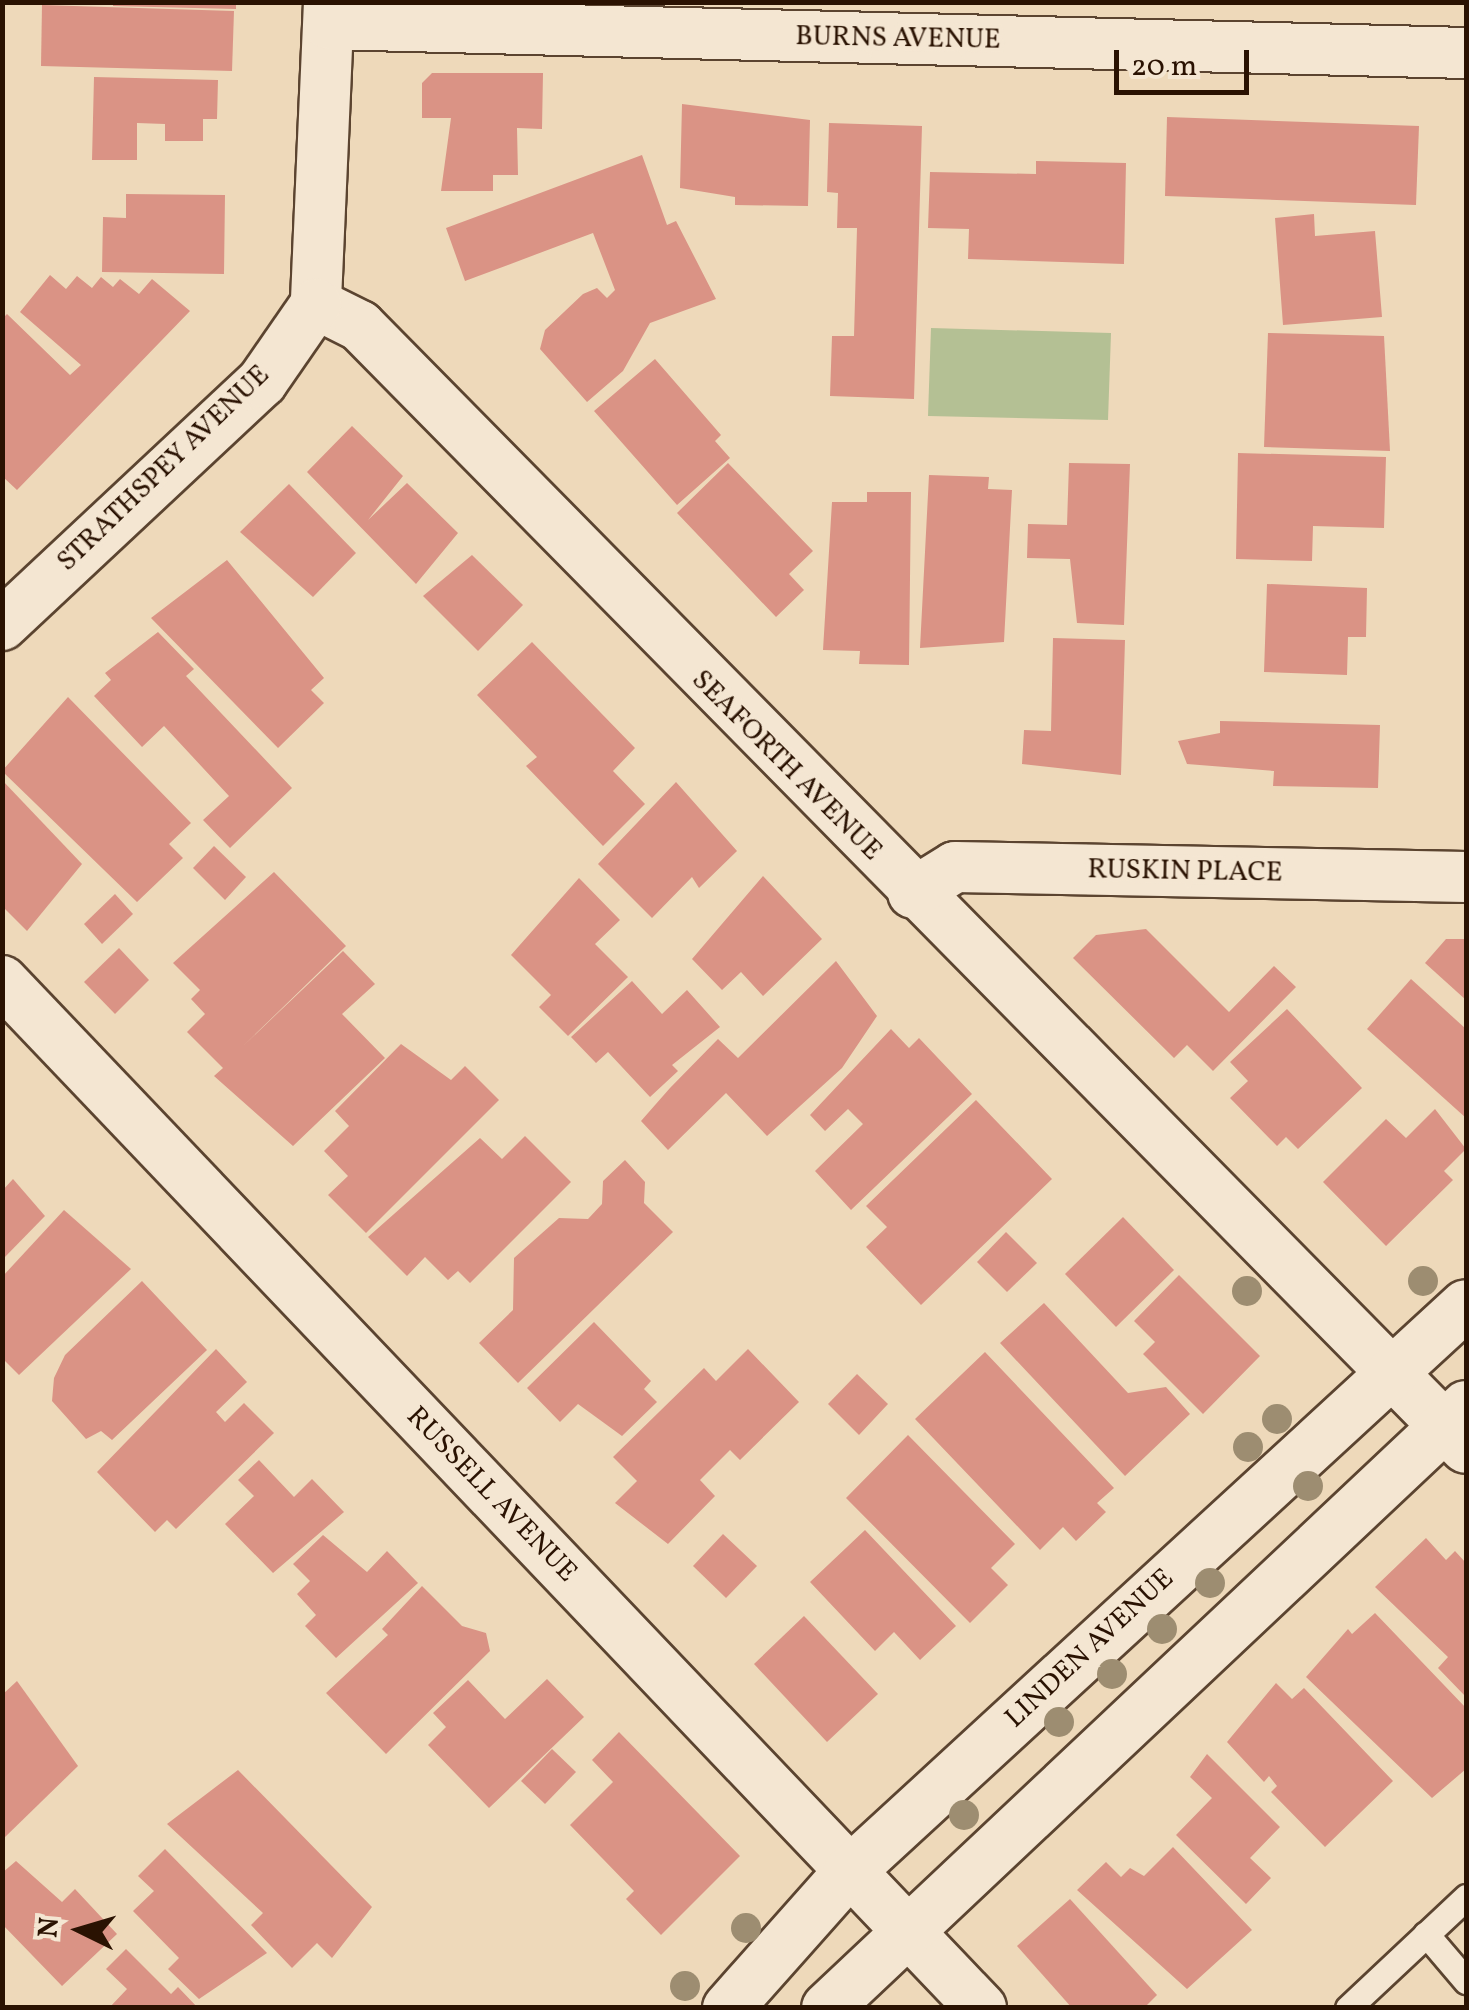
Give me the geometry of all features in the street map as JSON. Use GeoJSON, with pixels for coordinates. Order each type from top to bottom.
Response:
{"type":"FeatureCollection","features":[{"type":"Feature","properties":{"kind":"street","name":"BURNS AVENUE"},"geometry":{"type":"LineString","coordinates":[[330,14],[1466,53]]}},
{"type":"Feature","properties":{"kind":"street"},"geometry":{"type":"LineString","coordinates":[[316,304],[330,14]]}},
{"type":"Feature","properties":{"kind":"street","name":"STRATHSPEY AVENUE"},"geometry":{"type":"LineString","coordinates":[[2,625],[262,382],[316,304]]}},
{"type":"Feature","properties":{"kind":"street","name":"SEAFORTH AVENUE"},"geometry":{"type":"LineString","coordinates":[[316,304],[360,326],[913,893],[1391,1370],[1460,1426]]}},
{"type":"Feature","properties":{"kind":"street","name":"RUSKIN PLACE"},"geometry":{"type":"LineString","coordinates":[[913,893],[955,867],[1466,877]]}},
{"type":"Feature","properties":{"kind":"street","name":"RUSSELL AVENUE"},"geometry":{"type":"LineString","coordinates":[[2,981],[848,1873],[981,2008]]}},
{"type":"Feature","properties":{"kind":"street","name":"LINDEN AVENUE"},"geometry":{"type":"LineString","coordinates":[[728,2008],[848,1873],[1466,1305]]}},
{"type":"Feature","properties":{"kind":"street"},"geometry":{"type":"LineString","coordinates":[[826,2008],[904,1928],[1460,1426]]}},
{"type":"Feature","properties":{"kind":"lane"},"geometry":{"type":"LineString","coordinates":[[1348,2008],[1466,1897]]}},
{"type":"Feature","properties":{"kind":"lane"},"geometry":{"type":"LineString","coordinates":[[1426,1934],[1466,1982]]}},
{"type":"Feature","properties":{"kind":"green space"},"geometry":{"type":"Polygon","coordinates":[[[931,328],[1111,333],[1108,420],[928,416],[931,328]]]}},
{"type":"Feature","properties":{"kind":"building"},"geometry":{"type":"Polygon","coordinates":[[[113,2],[236,2],[236,9],[113,6],[113,2]]]}},
{"type":"Feature","properties":{"kind":"building"},"geometry":{"type":"Polygon","coordinates":[[[42,5],[234,11],[232,71],[41,66],[42,5]]]}},
{"type":"Feature","properties":{"kind":"building"},"geometry":{"type":"Polygon","coordinates":[[[432,73],[543,73],[542,129],[517,128],[518,175],[493,175],[493,191],[441,191],[451,118],[422,118],[422,83],[432,73]]]}},
{"type":"Feature","properties":{"kind":"building"},"geometry":{"type":"Polygon","coordinates":[[[94,77],[218,80],[217,119],[203,119],[203,141],[165,141],[165,124],[137,123],[137,160],[92,160],[94,77]]]}},
{"type":"Feature","properties":{"kind":"building"},"geometry":{"type":"Polygon","coordinates":[[[682,104],[810,120],[808,206],[735,205],[735,197],[680,188],[682,104]]]}},
{"type":"Feature","properties":{"kind":"building"},"geometry":{"type":"Polygon","coordinates":[[[1167,117],[1419,126],[1416,205],[1165,196],[1167,117]]]}},
{"type":"Feature","properties":{"kind":"building"},"geometry":{"type":"Polygon","coordinates":[[[829,123],[922,126],[914,399],[830,396],[832,336],[854,336],[857,228],[837,228],[838,193],[827,192],[829,123]]]}},
{"type":"Feature","properties":{"kind":"building"},"geometry":{"type":"Polygon","coordinates":[[[642,155],[667,225],[676,221],[716,299],[650,323],[623,371],[587,402],[540,349],[545,330],[583,294],[597,288],[607,298],[615,290],[593,233],[465,281],[446,228],[642,155]]]}},
{"type":"Feature","properties":{"kind":"building"},"geometry":{"type":"Polygon","coordinates":[[[1036,161],[1126,163],[1124,264],[968,259],[969,229],[928,228],[930,172],[1036,174],[1036,161]]]}},
{"type":"Feature","properties":{"kind":"building"},"geometry":{"type":"Polygon","coordinates":[[[126,194],[225,195],[224,274],[102,272],[103,217],[126,218],[126,194]]]}},
{"type":"Feature","properties":{"kind":"building"},"geometry":{"type":"Polygon","coordinates":[[[1314,214],[1315,236],[1375,231],[1382,317],[1283,325],[1275,218],[1314,214]]]}},
{"type":"Feature","properties":{"kind":"building"},"geometry":{"type":"Polygon","coordinates":[[[50,275],[66,289],[77,276],[92,288],[101,277],[113,287],[120,279],[139,294],[152,279],[190,311],[17,490],[2,476],[2,319],[7,314],[70,375],[81,365],[20,312],[50,275]]]}},
{"type":"Feature","properties":{"kind":"building"},"geometry":{"type":"Polygon","coordinates":[[[1268,333],[1384,336],[1390,451],[1264,447],[1268,333]]]}},
{"type":"Feature","properties":{"kind":"building"},"geometry":{"type":"Polygon","coordinates":[[[655,359],[721,435],[715,441],[730,458],[677,505],[594,411],[655,359]]]}},
{"type":"Feature","properties":{"kind":"building"},"geometry":{"type":"Polygon","coordinates":[[[352,426],[403,476],[368,520],[407,483],[458,533],[416,584],[307,472],[352,426]]]}},
{"type":"Feature","properties":{"kind":"building"},"geometry":{"type":"Polygon","coordinates":[[[1238,453],[1386,457],[1384,528],[1313,526],[1312,561],[1236,559],[1238,453]]]}},
{"type":"Feature","properties":{"kind":"building"},"geometry":{"type":"Polygon","coordinates":[[[728,463],[813,551],[789,574],[804,590],[776,617],[677,513],[728,463]]]}},
{"type":"Feature","properties":{"kind":"building"},"geometry":{"type":"Polygon","coordinates":[[[1069,463],[1130,464],[1124,625],[1077,623],[1070,559],[1027,558],[1028,524],[1067,525],[1069,463]]]}},
{"type":"Feature","properties":{"kind":"building"},"geometry":{"type":"Polygon","coordinates":[[[929,475],[989,477],[988,489],[1012,490],[1004,642],[920,648],[929,475]]]}},
{"type":"Feature","properties":{"kind":"building"},"geometry":{"type":"Polygon","coordinates":[[[289,484],[356,553],[313,597],[240,532],[289,484]]]}},
{"type":"Feature","properties":{"kind":"building"},"geometry":{"type":"Polygon","coordinates":[[[867,492],[911,492],[909,665],[859,664],[860,651],[823,650],[832,502],[867,502],[867,492]]]}},
{"type":"Feature","properties":{"kind":"building"},"geometry":{"type":"Polygon","coordinates":[[[472,555],[523,605],[478,651],[423,596],[472,555]]]}},
{"type":"Feature","properties":{"kind":"building"},"geometry":{"type":"Polygon","coordinates":[[[227,560],[324,678],[311,690],[324,703],[278,748],[151,618],[227,560]]]}},
{"type":"Feature","properties":{"kind":"building"},"geometry":{"type":"Polygon","coordinates":[[[1267,584],[1367,588],[1366,637],[1348,637],[1347,675],[1264,672],[1267,584]]]}},
{"type":"Feature","properties":{"kind":"building"},"geometry":{"type":"Polygon","coordinates":[[[158,632],[194,669],[186,676],[292,788],[230,848],[203,820],[229,796],[164,726],[142,747],[94,696],[111,680],[105,673],[158,632]]]}},
{"type":"Feature","properties":{"kind":"building"},"geometry":{"type":"Polygon","coordinates":[[[1053,638],[1125,640],[1121,775],[1022,764],[1024,730],[1051,731],[1053,638]]]}},
{"type":"Feature","properties":{"kind":"building"},"geometry":{"type":"Polygon","coordinates":[[[532,642],[635,748],[613,771],[645,804],[603,846],[526,766],[537,757],[477,695],[532,642]]]}},
{"type":"Feature","properties":{"kind":"building"},"geometry":{"type":"Polygon","coordinates":[[[68,697],[191,823],[169,844],[183,858],[137,902],[2,771],[68,697]]]}},
{"type":"Feature","properties":{"kind":"building"},"geometry":{"type":"Polygon","coordinates":[[[1220,721],[1380,725],[1378,788],[1273,786],[1274,771],[1187,764],[1178,741],[1220,733],[1220,721]]]}},
{"type":"Feature","properties":{"kind":"building"},"geometry":{"type":"Polygon","coordinates":[[[2,780],[82,864],[27,931],[2,906],[2,780]]]}},
{"type":"Feature","properties":{"kind":"building"},"geometry":{"type":"Polygon","coordinates":[[[676,782],[737,851],[699,888],[692,877],[652,918],[598,864],[676,782]]]}},
{"type":"Feature","properties":{"kind":"building"},"geometry":{"type":"Polygon","coordinates":[[[214,846],[246,877],[225,900],[193,868],[214,846]]]}},
{"type":"Feature","properties":{"kind":"building"},"geometry":{"type":"Polygon","coordinates":[[[274,872],[346,946],[241,1048],[343,951],[375,984],[342,1014],[385,1058],[293,1146],[214,1076],[223,1068],[187,1032],[205,1014],[191,999],[200,990],[173,963],[274,872]]]}},
{"type":"Feature","properties":{"kind":"building"},"geometry":{"type":"Polygon","coordinates":[[[763,876],[822,939],[763,996],[741,972],[722,990],[692,959],[763,876]]]}},
{"type":"Feature","properties":{"kind":"building"},"geometry":{"type":"Polygon","coordinates":[[[579,878],[620,920],[595,944],[628,977],[568,1036],[539,1007],[551,995],[511,955],[579,878]]]}},
{"type":"Feature","properties":{"kind":"building"},"geometry":{"type":"Polygon","coordinates":[[[115,894],[133,914],[102,944],[84,924],[115,894]]]}},
{"type":"Feature","properties":{"kind":"building"},"geometry":{"type":"Polygon","coordinates":[[[1146,929],[1229,1012],[1274,966],[1296,987],[1213,1071],[1187,1045],[1174,1058],[1073,958],[1096,935],[1146,929]]]}},
{"type":"Feature","properties":{"kind":"building"},"geometry":{"type":"Polygon","coordinates":[[[1446,939],[1466,939],[1466,1000],[1425,963],[1446,939]]]}},
{"type":"Feature","properties":{"kind":"building"},"geometry":{"type":"Polygon","coordinates":[[[119,948],[149,980],[115,1014],[84,982],[119,948]]]}},
{"type":"Feature","properties":{"kind":"building"},"geometry":{"type":"Polygon","coordinates":[[[836,961],[877,1016],[842,1068],[767,1136],[726,1093],[668,1150],[641,1121],[670,1088],[718,1039],[738,1058],[836,961]]]}},
{"type":"Feature","properties":{"kind":"building"},"geometry":{"type":"Polygon","coordinates":[[[1411,979],[1466,1029],[1466,1118],[1367,1029],[1411,979]]]}},
{"type":"Feature","properties":{"kind":"building"},"geometry":{"type":"Polygon","coordinates":[[[632,981],[662,1014],[687,990],[720,1027],[672,1065],[678,1071],[650,1097],[608,1052],[596,1063],[571,1037],[632,981]]]}},
{"type":"Feature","properties":{"kind":"building"},"geometry":{"type":"Polygon","coordinates":[[[1287,1009],[1362,1088],[1298,1149],[1286,1137],[1277,1146],[1230,1098],[1248,1081],[1230,1062],[1287,1009]]]}},
{"type":"Feature","properties":{"kind":"building"},"geometry":{"type":"Polygon","coordinates":[[[891,1029],[909,1048],[919,1038],[972,1094],[851,1210],[815,1171],[863,1124],[848,1109],[825,1131],[810,1115],[891,1029]]]}},
{"type":"Feature","properties":{"kind":"building"},"geometry":{"type":"Polygon","coordinates":[[[401,1044],[451,1080],[465,1066],[499,1100],[366,1233],[328,1195],[348,1176],[324,1151],[349,1126],[335,1111],[401,1044]]]}},
{"type":"Feature","properties":{"kind":"building"},"geometry":{"type":"Polygon","coordinates":[[[976,1100],[1052,1179],[921,1305],[866,1247],[887,1227],[866,1206],[976,1100]]]}},
{"type":"Feature","properties":{"kind":"building"},"geometry":{"type":"Polygon","coordinates":[[[1435,1109],[1466,1149],[1444,1171],[1453,1180],[1386,1246],[1323,1182],[1386,1119],[1406,1138],[1435,1109]]]}},
{"type":"Feature","properties":{"kind":"building"},"geometry":{"type":"Polygon","coordinates":[[[525,1136],[571,1182],[470,1283],[458,1271],[448,1280],[425,1257],[407,1276],[368,1237],[480,1138],[502,1159],[525,1136]]]}},
{"type":"Feature","properties":{"kind":"building"},"geometry":{"type":"Polygon","coordinates":[[[625,1160],[645,1182],[644,1203],[673,1232],[518,1383],[479,1343],[513,1310],[514,1258],[559,1218],[588,1219],[602,1204],[603,1181],[625,1160]]]}},
{"type":"Feature","properties":{"kind":"building"},"geometry":{"type":"Polygon","coordinates":[[[13,1179],[45,1216],[2,1260],[2,1191],[13,1179]]]}},
{"type":"Feature","properties":{"kind":"building"},"geometry":{"type":"Polygon","coordinates":[[[64,1210],[131,1269],[19,1375],[2,1358],[2,1277],[64,1210]]]}},
{"type":"Feature","properties":{"kind":"building"},"geometry":{"type":"Polygon","coordinates":[[[1123,1217],[1174,1270],[1116,1327],[1065,1274],[1123,1217]]]}},
{"type":"Feature","properties":{"kind":"building"},"geometry":{"type":"Polygon","coordinates":[[[1006,1232],[1037,1263],[1007,1292],[977,1262],[1006,1232]]]}},
{"type":"Feature","properties":{"kind":"building"},"geometry":{"type":"Polygon","coordinates":[[[1179,1275],[1260,1356],[1203,1414],[1143,1354],[1155,1342],[1134,1321],[1179,1275]]]}},
{"type":"Feature","properties":{"kind":"building"},"geometry":{"type":"Polygon","coordinates":[[[142,1281],[207,1350],[112,1440],[101,1431],[86,1439],[52,1401],[54,1378],[65,1355],[142,1281]]]}},
{"type":"Feature","properties":{"kind":"building"},"geometry":{"type":"Polygon","coordinates":[[[1044,1303],[1128,1393],[1166,1387],[1190,1414],[1125,1476],[1000,1343],[1044,1303]]]}},
{"type":"Feature","properties":{"kind":"building"},"geometry":{"type":"Polygon","coordinates":[[[594,1322],[651,1381],[644,1389],[657,1402],[622,1436],[578,1404],[560,1422],[527,1388],[594,1322]]]}},
{"type":"Feature","properties":{"kind":"building"},"geometry":{"type":"Polygon","coordinates":[[[216,1349],[247,1382],[216,1412],[225,1422],[244,1403],[274,1433],[176,1529],[167,1520],[155,1532],[97,1472],[216,1349]]]}},
{"type":"Feature","properties":{"kind":"building"},"geometry":{"type":"Polygon","coordinates":[[[748,1349],[799,1402],[740,1460],[730,1450],[700,1480],[715,1496],[668,1544],[615,1503],[637,1481],[613,1457],[704,1368],[716,1381],[748,1349]]]}},
{"type":"Feature","properties":{"kind":"building"},"geometry":{"type":"Polygon","coordinates":[[[985,1352],[1114,1488],[1097,1503],[1106,1512],[1076,1541],[1063,1527],[1040,1550],[915,1419],[985,1352]]]}},
{"type":"Feature","properties":{"kind":"building"},"geometry":{"type":"Polygon","coordinates":[[[857,1374],[888,1404],[859,1435],[828,1404],[857,1374]]]}},
{"type":"Feature","properties":{"kind":"building"},"geometry":{"type":"Polygon","coordinates":[[[908,1435],[1015,1544],[991,1568],[1008,1585],[970,1623],[846,1498],[908,1435]]]}},
{"type":"Feature","properties":{"kind":"building"},"geometry":{"type":"Polygon","coordinates":[[[259,1460],[294,1497],[312,1479],[344,1512],[273,1573],[225,1524],[254,1496],[238,1480],[259,1460]]]}},
{"type":"Feature","properties":{"kind":"building"},"geometry":{"type":"Polygon","coordinates":[[[865,1530],[956,1626],[920,1660],[894,1632],[875,1651],[810,1582],[865,1530]]]}},
{"type":"Feature","properties":{"kind":"building"},"geometry":{"type":"Polygon","coordinates":[[[723,1534],[757,1566],[726,1598],[693,1566],[723,1534]]]}},
{"type":"Feature","properties":{"kind":"building"},"geometry":{"type":"Polygon","coordinates":[[[323,1535],[367,1572],[387,1551],[418,1583],[336,1658],[305,1626],[316,1615],[297,1594],[310,1581],[293,1564],[323,1535]]]}},
{"type":"Feature","properties":{"kind":"building"},"geometry":{"type":"Polygon","coordinates":[[[1426,1538],[1446,1560],[1455,1551],[1466,1563],[1466,1697],[1438,1668],[1448,1657],[1375,1587],[1426,1538]]]}},
{"type":"Feature","properties":{"kind":"building"},"geometry":{"type":"Polygon","coordinates":[[[422,1586],[462,1626],[486,1633],[490,1651],[386,1754],[326,1693],[388,1635],[382,1629],[422,1586]]]}},
{"type":"Feature","properties":{"kind":"building"},"geometry":{"type":"Polygon","coordinates":[[[1375,1613],[1466,1708],[1466,1769],[1432,1798],[1306,1677],[1348,1629],[1352,1634],[1375,1613]]]}},
{"type":"Feature","properties":{"kind":"building"},"geometry":{"type":"Polygon","coordinates":[[[804,1616],[878,1694],[827,1742],[754,1664],[804,1616]]]}},
{"type":"Feature","properties":{"kind":"building"},"geometry":{"type":"Polygon","coordinates":[[[547,1679],[584,1717],[489,1808],[428,1745],[446,1727],[433,1713],[468,1680],[505,1719],[547,1679]]]}},
{"type":"Feature","properties":{"kind":"building"},"geometry":{"type":"Polygon","coordinates":[[[17,1681],[78,1766],[2,1840],[2,1695],[17,1681]]]}},
{"type":"Feature","properties":{"kind":"building"},"geometry":{"type":"Polygon","coordinates":[[[1276,1683],[1292,1699],[1304,1688],[1393,1781],[1325,1847],[1271,1792],[1277,1786],[1269,1776],[1264,1782],[1227,1742],[1276,1683]]]}},
{"type":"Feature","properties":{"kind":"building"},"geometry":{"type":"Polygon","coordinates":[[[619,1732],[740,1856],[661,1935],[626,1899],[634,1891],[570,1825],[613,1782],[592,1760],[619,1732]]]}},
{"type":"Feature","properties":{"kind":"building"},"geometry":{"type":"Polygon","coordinates":[[[552,1749],[576,1772],[545,1804],[521,1781],[552,1749]]]}},
{"type":"Feature","properties":{"kind":"building"},"geometry":{"type":"Polygon","coordinates":[[[1207,1754],[1280,1827],[1250,1858],[1271,1878],[1246,1904],[1176,1835],[1212,1798],[1190,1777],[1207,1754]]]}},
{"type":"Feature","properties":{"kind":"building"},"geometry":{"type":"Polygon","coordinates":[[[238,1770],[372,1907],[332,1958],[317,1943],[292,1968],[251,1925],[263,1913],[167,1824],[238,1770]]]}},
{"type":"Feature","properties":{"kind":"building"},"geometry":{"type":"Polygon","coordinates":[[[1173,1847],[1252,1930],[1187,1989],[1077,1890],[1106,1862],[1121,1877],[1130,1868],[1144,1876],[1173,1847]]]}},
{"type":"Feature","properties":{"kind":"building"},"geometry":{"type":"Polygon","coordinates":[[[165,1849],[267,1953],[199,1999],[168,1969],[179,1958],[133,1911],[154,1891],[138,1876],[165,1849]]]}},
{"type":"Feature","properties":{"kind":"building"},"geometry":{"type":"Polygon","coordinates":[[[16,1861],[62,1902],[75,1889],[117,1934],[62,1986],[2,1924],[2,1873],[16,1861]]]}},
{"type":"Feature","properties":{"kind":"building"},"geometry":{"type":"Polygon","coordinates":[[[1070,1899],[1157,1995],[1144,2008],[1072,2008],[1017,1946],[1070,1899]]]}},
{"type":"Feature","properties":{"kind":"building"},"geometry":{"type":"Polygon","coordinates":[[[126,1949],[171,1994],[178,1987],[198,2008],[109,2008],[127,1989],[106,1969],[126,1949]]]}}]}
